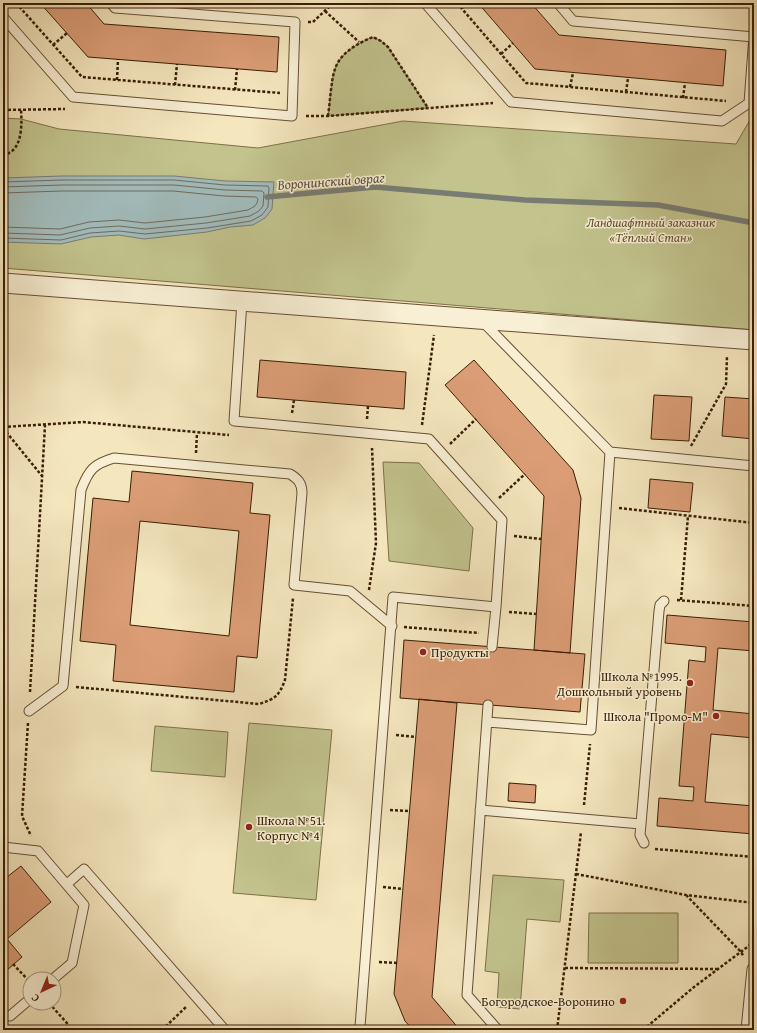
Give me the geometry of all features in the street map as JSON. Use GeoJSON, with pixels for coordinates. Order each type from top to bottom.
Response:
{"type":"FeatureCollection","features":[{"type":"Feature","properties":{"kind":"street"},"geometry":{"type":"LineString","coordinates":[[3,283],[754,340]]}},
{"type":"Feature","properties":{"kind":"lane"},"geometry":{"type":"LineString","coordinates":[[3,17],[73,97],[292,116],[295,22],[115,8],[111,3]]}},
{"type":"Feature","properties":{"kind":"lane"},"geometry":{"type":"LineString","coordinates":[[426,3],[511,102],[722,121],[749,103],[754,36],[573,21],[558,3]]}},
{"type":"Feature","properties":{"kind":"lane"},"geometry":{"type":"LineString","coordinates":[[242,301],[234,421],[429,439],[502,520],[492,647]]}},
{"type":"Feature","properties":{"kind":"lane"},"geometry":{"type":"LineString","coordinates":[[482,320],[610,452],[754,466]]}},
{"type":"Feature","properties":{"kind":"lane"},"geometry":{"type":"LineString","coordinates":[[487,722],[592,730],[610,452]]}},
{"type":"Feature","properties":{"kind":"lane"},"geometry":{"type":"LineString","coordinates":[[28,711],[63,686],[81,490],[87,475],[100,463],[114,458],[290,474],[297,478],[302,486],[302,493],[294,586],[350,591],[392,626]]}},
{"type":"Feature","properties":{"kind":"lane"},"geometry":{"type":"LineString","coordinates":[[363,1030],[360,1027],[392,626],[393,597],[495,609]]}},
{"type":"Feature","properties":{"kind":"lane"},"geometry":{"type":"LineString","coordinates":[[644,843],[640,835],[659,612],[660,605],[664,601]]}},
{"type":"Feature","properties":{"kind":"lane"},"geometry":{"type":"LineString","coordinates":[[488,705],[467,995],[498,1030]]}},
{"type":"Feature","properties":{"kind":"lane"},"geometry":{"type":"LineString","coordinates":[[480,810],[641,824]]}},
{"type":"Feature","properties":{"kind":"lane"},"geometry":{"type":"LineString","coordinates":[[3,847],[38,851],[84,905],[72,963],[62,972]]}},
{"type":"Feature","properties":{"kind":"lane"},"geometry":{"type":"LineString","coordinates":[[67,884],[84,869],[225,1030]]}},
{"type":"Feature","properties":{"kind":"lane"},"geometry":{"type":"LineString","coordinates":[[746,1030],[753,968]]}},
{"type":"Feature","properties":{"kind":"lane"},"geometry":{"type":"LineString","coordinates":[[3,1016],[10,1016],[22,1006]]}},
{"type":"Feature","properties":{"kind":"path"},"geometry":{"type":"LineString","coordinates":[[16,3],[82,77],[292,94]]}},
{"type":"Feature","properties":{"kind":"path"},"geometry":{"type":"LineString","coordinates":[[313,22],[333,3]]}},
{"type":"Feature","properties":{"kind":"path"},"geometry":{"type":"LineString","coordinates":[[457,3],[526,83],[749,103]]}},
{"type":"Feature","properties":{"kind":"path"},"geometry":{"type":"LineString","coordinates":[[462,8],[468,3]]}},
{"type":"Feature","properties":{"kind":"path"},"geometry":{"type":"LineString","coordinates":[[325,11],[359,42]]}},
{"type":"Feature","properties":{"kind":"path"},"geometry":{"type":"LineString","coordinates":[[53,44],[67,33]]}},
{"type":"Feature","properties":{"kind":"path"},"geometry":{"type":"LineString","coordinates":[[328,116],[335,68],[345,54],[359,42],[373,37],[384,44],[428,108]]}},
{"type":"Feature","properties":{"kind":"path"},"geometry":{"type":"LineString","coordinates":[[501,54],[513,44]]}},
{"type":"Feature","properties":{"kind":"path"},"geometry":{"type":"LineString","coordinates":[[117,80],[118,59]]}},
{"type":"Feature","properties":{"kind":"path"},"geometry":{"type":"LineString","coordinates":[[175,85],[178,64]]}},
{"type":"Feature","properties":{"kind":"path"},"geometry":{"type":"LineString","coordinates":[[234,90],[237,69]]}},
{"type":"Feature","properties":{"kind":"path"},"geometry":{"type":"LineString","coordinates":[[570,87],[573,73]]}},
{"type":"Feature","properties":{"kind":"path"},"geometry":{"type":"LineString","coordinates":[[626,92],[628,78]]}},
{"type":"Feature","properties":{"kind":"path"},"geometry":{"type":"LineString","coordinates":[[683,98],[685,83]]}},
{"type":"Feature","properties":{"kind":"path"},"geometry":{"type":"LineString","coordinates":[[292,116],[328,116],[479,104]]}},
{"type":"Feature","properties":{"kind":"path"},"geometry":{"type":"LineString","coordinates":[[3,110],[65,109]]}},
{"type":"Feature","properties":{"kind":"path"},"geometry":{"type":"LineString","coordinates":[[3,156],[13,151],[19,140],[21,110]]}},
{"type":"Feature","properties":{"kind":"path"},"geometry":{"type":"LineString","coordinates":[[421,438],[435,329]]}},
{"type":"Feature","properties":{"kind":"path"},"geometry":{"type":"LineString","coordinates":[[683,459],[726,384],[727,352]]}},
{"type":"Feature","properties":{"kind":"path"},"geometry":{"type":"LineString","coordinates":[[442,452],[476,419]]}},
{"type":"Feature","properties":{"kind":"path"},"geometry":{"type":"LineString","coordinates":[[3,428],[83,422],[233,436],[234,421]]}},
{"type":"Feature","properties":{"kind":"path"},"geometry":{"type":"LineString","coordinates":[[38,851],[22,816],[45,425]]}},
{"type":"Feature","properties":{"kind":"path"},"geometry":{"type":"LineString","coordinates":[[3,428],[42,477]]}},
{"type":"Feature","properties":{"kind":"path"},"geometry":{"type":"LineString","coordinates":[[194,465],[197,433]]}},
{"type":"Feature","properties":{"kind":"path"},"geometry":{"type":"LineString","coordinates":[[367,604],[376,543],[372,434]]}},
{"type":"Feature","properties":{"kind":"path"},"geometry":{"type":"LineString","coordinates":[[490,507],[525,474]]}},
{"type":"Feature","properties":{"kind":"path"},"geometry":{"type":"LineString","coordinates":[[607,507],[754,523]]}},
{"type":"Feature","properties":{"kind":"path"},"geometry":{"type":"LineString","coordinates":[[681,600],[688,516]]}},
{"type":"Feature","properties":{"kind":"path"},"geometry":{"type":"LineString","coordinates":[[501,535],[541,539]]}},
{"type":"Feature","properties":{"kind":"path"},"geometry":{"type":"LineString","coordinates":[[63,686],[259,704],[273,699],[281,692],[285,680],[294,586]]}},
{"type":"Feature","properties":{"kind":"path"},"geometry":{"type":"LineString","coordinates":[[664,601],[671,599],[754,606]]}},
{"type":"Feature","properties":{"kind":"path"},"geometry":{"type":"LineString","coordinates":[[495,609],[536,614]]}},
{"type":"Feature","properties":{"kind":"path"},"geometry":{"type":"LineString","coordinates":[[392,626],[494,634]]}},
{"type":"Feature","properties":{"kind":"path"},"geometry":{"type":"LineString","coordinates":[[557,1030],[592,730]]}},
{"type":"Feature","properties":{"kind":"path"},"geometry":{"type":"LineString","coordinates":[[383,735],[416,736]]}},
{"type":"Feature","properties":{"kind":"path"},"geometry":{"type":"LineString","coordinates":[[377,810],[409,811]]}},
{"type":"Feature","properties":{"kind":"path"},"geometry":{"type":"LineString","coordinates":[[644,843],[655,849],[754,857]]}},
{"type":"Feature","properties":{"kind":"path"},"geometry":{"type":"LineString","coordinates":[[576,874],[686,895],[754,903]]}},
{"type":"Feature","properties":{"kind":"path"},"geometry":{"type":"LineString","coordinates":[[371,886],[403,889]]}},
{"type":"Feature","properties":{"kind":"path"},"geometry":{"type":"LineString","coordinates":[[686,895],[741,952],[753,968]]}},
{"type":"Feature","properties":{"kind":"path"},"geometry":{"type":"LineString","coordinates":[[643,1030],[694,987],[754,942]]}},
{"type":"Feature","properties":{"kind":"path"},"geometry":{"type":"LineString","coordinates":[[365,961],[397,963]]}},
{"type":"Feature","properties":{"kind":"path"},"geometry":{"type":"LineString","coordinates":[[14,964],[22,973]]}},
{"type":"Feature","properties":{"kind":"path"},"geometry":{"type":"LineString","coordinates":[[565,968],[718,969]]}},
{"type":"Feature","properties":{"kind":"path"},"geometry":{"type":"LineString","coordinates":[[162,1030],[197,998]]}},
{"type":"Feature","properties":{"kind":"path"},"geometry":{"type":"LineString","coordinates":[[55,1011],[73,1030]]}},
{"type":"Feature","properties":{"kind":"path"},"geometry":{"type":"LineString","coordinates":[[558,1026],[563,1030]]}},
{"type":"Feature","properties":{"kind":"green space"},"geometry":{"type":"Polygon","coordinates":[[[373,37],[388,47],[428,108],[328,116],[332,79],[337,63],[350,49],[373,37]]]}},
{"type":"Feature","properties":{"kind":"green space","name":"Ландшафтный заказник «Тёплый Стан»"},"geometry":{"type":"Polygon","coordinates":[[[754,113],[754,330],[3,268],[3,118],[21,119],[59,129],[258,148],[403,121],[736,144],[754,113]]]}},
{"type":"Feature","properties":{"kind":"green space"},"geometry":{"type":"Polygon","coordinates":[[[383,462],[419,463],[473,528],[469,571],[389,561],[383,462]]]}},
{"type":"Feature","properties":{"kind":"green space"},"geometry":{"type":"Polygon","coordinates":[[[249,723],[332,730],[316,900],[233,893],[249,723]]]}},
{"type":"Feature","properties":{"kind":"green space"},"geometry":{"type":"Polygon","coordinates":[[[155,726],[228,732],[225,777],[151,771],[155,726]]]}},
{"type":"Feature","properties":{"kind":"green space"},"geometry":{"type":"Polygon","coordinates":[[[493,875],[564,880],[560,922],[527,919],[520,1009],[497,1007],[499,973],[485,971],[493,875]]]}},
{"type":"Feature","properties":{"kind":"green space"},"geometry":{"type":"Polygon","coordinates":[[[589,913],[678,913],[678,963],[588,963],[589,913]]]}},
{"type":"Feature","properties":{"kind":"water"},"geometry":{"type":"Polygon","coordinates":[[[62,176],[174,176],[225,181],[274,182],[272,209],[265,218],[253,225],[230,227],[207,232],[144,239],[119,235],[91,237],[61,244],[3,242],[3,178],[62,176]]]}},
{"type":"Feature","properties":{"kind":"building"},"geometry":{"type":"Polygon","coordinates":[[[40,3],[86,3],[104,24],[279,37],[277,72],[88,57],[40,3]]]}},
{"type":"Feature","properties":{"kind":"building"},"geometry":{"type":"Polygon","coordinates":[[[478,3],[531,3],[559,35],[726,50],[723,86],[535,69],[478,3]]]}},
{"type":"Feature","properties":{"kind":"building"},"geometry":{"type":"Polygon","coordinates":[[[260,360],[406,372],[404,409],[257,397],[260,360]]]}},
{"type":"Feature","properties":{"kind":"building"},"geometry":{"type":"Polygon","coordinates":[[[474,360],[573,470],[581,498],[570,653],[534,650],[544,496],[445,385],[474,360]]]}},
{"type":"Feature","properties":{"kind":"building"},"geometry":{"type":"Polygon","coordinates":[[[654,395],[692,397],[689,441],[651,439],[654,395]]]}},
{"type":"Feature","properties":{"kind":"building"},"geometry":{"type":"Polygon","coordinates":[[[725,397],[754,399],[754,439],[722,436],[725,397]]]}},
{"type":"Feature","properties":{"kind":"building"},"geometry":{"type":"Polygon","coordinates":[[[132,471],[253,483],[250,513],[270,515],[257,658],[237,656],[234,692],[113,681],[116,645],[80,641],[93,498],[129,502],[132,471]],[[140,521],[130,625],[229,636],[239,531],[140,521]]]}},
{"type":"Feature","properties":{"kind":"building"},"geometry":{"type":"Polygon","coordinates":[[[650,479],[693,483],[690,512],[648,508],[650,479]]]}},
{"type":"Feature","properties":{"kind":"building"},"geometry":{"type":"Polygon","coordinates":[[[667,615],[754,622],[754,651],[718,648],[713,710],[754,714],[754,738],[711,734],[705,802],[754,806],[754,834],[657,826],[659,798],[693,801],[694,787],[679,786],[689,660],[705,662],[706,647],[665,643],[667,615]]]}},
{"type":"Feature","properties":{"kind":"building"},"geometry":{"type":"Polygon","coordinates":[[[404,640],[585,654],[580,712],[400,698],[404,640]]]}},
{"type":"Feature","properties":{"kind":"building"},"geometry":{"type":"Polygon","coordinates":[[[419,699],[457,703],[432,997],[460,1030],[413,1030],[405,1021],[394,994],[419,699]]]}},
{"type":"Feature","properties":{"kind":"building"},"geometry":{"type":"Polygon","coordinates":[[[509,783],[536,785],[535,803],[508,801],[509,783]]]}},
{"type":"Feature","properties":{"kind":"building"},"geometry":{"type":"Polygon","coordinates":[[[21,866],[51,902],[7,939],[22,957],[6,971],[3,967],[3,875],[4,874],[7,877],[21,866]]]}},
{"type":"Feature","properties":{"kind":"waterway","name":"Воронинский овраг"},"geometry":{"type":"LineString","coordinates":[[267,197],[375,187],[525,200],[658,205],[754,223]]}},
{"type":"Feature","properties":{"kind":"place","name":"Продукты"},"geometry":{"type":"Point","coordinates":[423,652]}},
{"type":"Feature","properties":{"kind":"place","name":"Школа №1995. Дошкольный уровень"},"geometry":{"type":"Point","coordinates":[690,683]}},
{"type":"Feature","properties":{"kind":"place","name":"Школа \"Промо-М\""},"geometry":{"type":"Point","coordinates":[716,716]}},
{"type":"Feature","properties":{"kind":"place","name":"Школа №51. Корпус №4"},"geometry":{"type":"Point","coordinates":[249,827]}},
{"type":"Feature","properties":{"kind":"place","name":"Богородское-Воронино"},"geometry":{"type":"Point","coordinates":[623,1001]}}]}
